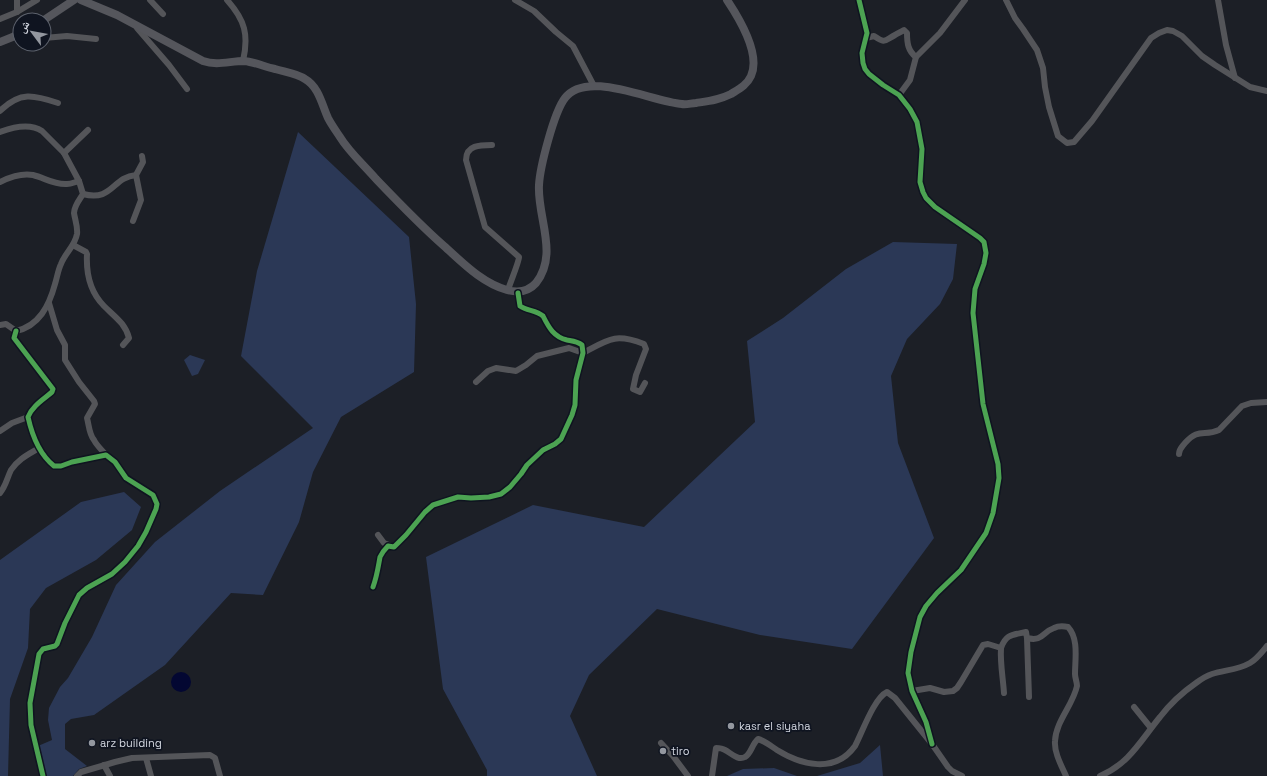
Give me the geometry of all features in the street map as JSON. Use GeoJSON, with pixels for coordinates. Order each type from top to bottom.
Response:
{"type":"FeatureCollection","features":[{"type":"Feature","properties":{"kind":"main road"},"geometry":{"type":"LineString","coordinates":[[52,15],[74,0]]}},
{"type":"Feature","properties":{"kind":"main road"},"geometry":{"type":"LineString","coordinates":[[81,0],[117,15],[210,64],[243,61],[297,75],[305,79],[312,85],[317,93],[328,117],[341,139],[384,188],[465,266],[496,287],[518,293],[532,287],[540,277],[545,265],[546,244],[540,210],[539,182],[542,165],[558,109],[563,100],[573,90],[585,86],[619,89],[683,104],[716,100],[739,89],[751,76],[754,66],[753,57],[744,30],[728,0]]}},
{"type":"Feature","properties":{"kind":"main road"},"geometry":{"type":"LineString","coordinates":[[0,42],[12,37]]}},
{"type":"Feature","properties":{"kind":"street"},"geometry":{"type":"LineString","coordinates":[[16,0],[17,12],[37,0]]}},
{"type":"Feature","properties":{"kind":"street"},"geometry":{"type":"LineString","coordinates":[[150,0],[163,14]]}},
{"type":"Feature","properties":{"kind":"street"},"geometry":{"type":"LineString","coordinates":[[227,0],[236,10],[243,22],[246,36],[243,61]]}},
{"type":"Feature","properties":{"kind":"street"},"geometry":{"type":"LineString","coordinates":[[515,0],[534,11],[573,46],[594,86]]}},
{"type":"Feature","properties":{"kind":"street"},"geometry":{"type":"LineString","coordinates":[[859,0],[866,29],[866,38],[862,53],[865,69],[883,85],[899,94],[917,122],[922,149],[920,182],[926,198],[940,211],[984,242],[986,253],[975,289],[973,314],[983,404],[998,464],[997,494],[992,518],[986,533],[961,570],[932,599],[920,617],[911,652],[908,673],[912,691],[923,712],[932,744]]}},
{"type":"Feature","properties":{"kind":"street"},"geometry":{"type":"LineString","coordinates":[[899,94],[910,80],[916,57],[940,33],[965,0]]}},
{"type":"Feature","properties":{"kind":"street"},"geometry":{"type":"LineString","coordinates":[[1006,0],[1015,18],[1037,50],[1043,68],[1049,107],[1058,136],[1067,143],[1074,142],[1092,121],[1151,38],[1159,32],[1167,30],[1173,31],[1182,36],[1202,56],[1214,65],[1250,87],[1267,91]]}},
{"type":"Feature","properties":{"kind":"street"},"geometry":{"type":"LineString","coordinates":[[1218,0],[1226,46],[1235,78]]}},
{"type":"Feature","properties":{"kind":"street"},"geometry":{"type":"LineString","coordinates":[[0,19],[12,14]]}},
{"type":"Feature","properties":{"kind":"street"},"geometry":{"type":"LineString","coordinates":[[133,24],[169,65],[187,89]]}},
{"type":"Feature","properties":{"kind":"street"},"geometry":{"type":"LineString","coordinates":[[866,38],[874,36],[884,41],[888,41],[893,36],[904,30],[907,33],[907,43],[911,54],[916,57]]}},
{"type":"Feature","properties":{"kind":"street"},"geometry":{"type":"LineString","coordinates":[[52,37],[67,36],[96,40]]}},
{"type":"Feature","properties":{"kind":"street"},"geometry":{"type":"LineString","coordinates":[[0,111],[12,101],[31,96],[40,97],[58,103]]}},
{"type":"Feature","properties":{"kind":"street"},"geometry":{"type":"LineString","coordinates":[[0,132],[27,126],[38,128],[64,153],[79,181],[84,194]]}},
{"type":"Feature","properties":{"kind":"street"},"geometry":{"type":"LineString","coordinates":[[64,153],[88,130]]}},
{"type":"Feature","properties":{"kind":"street"},"geometry":{"type":"LineString","coordinates":[[492,145],[481,144],[471,148],[467,154],[466,160],[486,227],[519,257],[508,290]]}},
{"type":"Feature","properties":{"kind":"street"},"geometry":{"type":"LineString","coordinates":[[133,221],[141,200],[136,175],[143,162],[142,156]]}},
{"type":"Feature","properties":{"kind":"street"},"geometry":{"type":"LineString","coordinates":[[0,182],[12,177],[27,175],[34,175],[59,184],[79,181]]}},
{"type":"Feature","properties":{"kind":"street"},"geometry":{"type":"LineString","coordinates":[[84,194],[98,196],[107,193],[118,183],[130,176],[136,175]]}},
{"type":"Feature","properties":{"kind":"street"},"geometry":{"type":"LineString","coordinates":[[0,325],[6,324],[16,331],[24,329],[30,326],[46,308],[56,283],[61,264],[64,257],[73,245],[77,234],[74,211],[84,194]]}},
{"type":"Feature","properties":{"kind":"street"},"geometry":{"type":"LineString","coordinates":[[73,245],[86,252],[87,270],[92,289],[104,306],[115,315],[129,338],[123,345]]}},
{"type":"Feature","properties":{"kind":"street"},"geometry":{"type":"LineString","coordinates":[[394,547],[433,505],[458,497],[471,498],[501,494],[510,487],[527,465],[543,450],[561,439],[575,405],[576,380],[582,353],[582,345],[578,342],[558,337],[553,333],[543,316],[538,312],[521,307],[518,293]]}},
{"type":"Feature","properties":{"kind":"street"},"geometry":{"type":"LineString","coordinates":[[42,776],[29,712],[38,655],[43,649],[56,646],[65,623],[81,593],[112,574],[131,556],[146,532],[157,504],[153,495],[126,478],[115,462],[106,455],[94,441],[87,418],[95,404],[65,360],[66,347],[57,330],[49,303]]}},
{"type":"Feature","properties":{"kind":"street"},"geometry":{"type":"LineString","coordinates":[[16,331],[14,338],[53,389],[52,392],[34,407],[28,417],[39,448],[54,466],[106,455]]}},
{"type":"Feature","properties":{"kind":"street"},"geometry":{"type":"LineString","coordinates":[[476,382],[488,371],[496,368],[516,370],[526,365],[537,356],[569,348],[582,353],[606,340],[615,338],[634,340],[644,344],[646,349],[636,375],[633,389],[640,392],[646,383]]}},
{"type":"Feature","properties":{"kind":"street"},"geometry":{"type":"LineString","coordinates":[[1179,454],[1179,451],[1191,437],[1201,433],[1215,432],[1219,430],[1242,406],[1251,403],[1267,402]]}},
{"type":"Feature","properties":{"kind":"street"},"geometry":{"type":"LineString","coordinates":[[0,431],[12,423],[28,417]]}},
{"type":"Feature","properties":{"kind":"street"},"geometry":{"type":"LineString","coordinates":[[0,493],[4,489],[11,470],[17,462],[39,448]]}},
{"type":"Feature","properties":{"kind":"street"},"geometry":{"type":"LineString","coordinates":[[378,535],[384,543],[394,547]]}},
{"type":"Feature","properties":{"kind":"street"},"geometry":{"type":"LineString","coordinates":[[373,587],[382,555],[388,546],[394,547]]}},
{"type":"Feature","properties":{"kind":"street"},"geometry":{"type":"LineString","coordinates":[[1027,638],[1040,638],[1053,628],[1060,626],[1068,627],[1072,630],[1075,646],[1075,675],[1077,685],[1055,740],[1056,749],[1066,776]]}},
{"type":"Feature","properties":{"kind":"street"},"geometry":{"type":"LineString","coordinates":[[1004,693],[1000,656],[1001,648],[1007,637],[1026,632],[1029,697]]}},
{"type":"Feature","properties":{"kind":"street"},"geometry":{"type":"LineString","coordinates":[[912,691],[930,688],[944,692],[953,691],[957,688],[983,645],[988,644],[1001,648]]}},
{"type":"Feature","properties":{"kind":"street"},"geometry":{"type":"LineString","coordinates":[[1100,776],[1111,771],[1126,760],[1168,708],[1195,683],[1212,674],[1242,667],[1258,657],[1267,646]]}},
{"type":"Feature","properties":{"kind":"street"},"geometry":{"type":"LineString","coordinates":[[712,776],[716,748],[723,749],[738,758],[744,758],[747,756],[758,739],[804,763],[820,764],[841,759],[851,752],[855,746],[875,704],[885,692],[888,692],[895,698],[932,744],[948,767],[952,771],[962,776]]}},
{"type":"Feature","properties":{"kind":"street"},"geometry":{"type":"LineString","coordinates":[[1134,707],[1151,728]]}},
{"type":"Feature","properties":{"kind":"street"},"geometry":{"type":"LineString","coordinates":[[661,743],[688,776]]}},
{"type":"Feature","properties":{"kind":"street"},"geometry":{"type":"LineString","coordinates":[[77,776],[81,772],[123,760],[210,755],[215,758],[220,776]]}},
{"type":"Feature","properties":{"kind":"street"},"geometry":{"type":"LineString","coordinates":[[146,758],[151,776]]}},
{"type":"Feature","properties":{"kind":"street"},"geometry":{"type":"LineString","coordinates":[[104,766],[110,776]]}},
{"type":"Feature","properties":{"kind":"shaded area"},"geometry":{"type":"Polygon","coordinates":[[[298,132],[409,237],[416,304],[414,372],[341,417],[313,472],[299,522],[263,595],[231,593],[165,665],[94,715],[71,719],[65,724],[65,749],[87,766],[79,769],[73,776],[46,776],[38,746],[52,740],[48,720],[49,708],[60,687],[68,678],[92,637],[116,585],[155,542],[220,491],[313,428],[241,356],[257,271],[298,132]]]}},
{"type":"Feature","properties":{"kind":"shaded area"},"geometry":{"type":"Polygon","coordinates":[[[893,242],[957,244],[953,279],[940,304],[907,339],[891,376],[898,443],[934,538],[852,649],[760,635],[657,609],[589,675],[570,716],[597,776],[487,776],[487,770],[443,689],[426,557],[533,505],[644,527],[755,422],[747,341],[783,318],[846,269],[893,242]]]}},
{"type":"Feature","properties":{"kind":"shaded area"},"geometry":{"type":"Polygon","coordinates":[[[190,355],[205,360],[198,374],[192,376],[184,360],[190,355]]]}},
{"type":"Feature","properties":{"kind":"shaded area"},"geometry":{"type":"Polygon","coordinates":[[[124,492],[141,507],[132,530],[96,560],[46,588],[30,609],[28,648],[10,699],[8,776],[0,776],[0,560],[81,502],[124,492]]]}},
{"type":"Feature","properties":{"kind":"shaded area"},"geometry":{"type":"Polygon","coordinates":[[[181,672],[188,675],[191,682],[188,689],[181,692],[174,689],[171,682],[174,675],[181,672]]]}},
{"type":"Feature","properties":{"kind":"shaded area"},"geometry":{"type":"Polygon","coordinates":[[[880,745],[883,776],[817,776],[860,763],[880,745]]]}},
{"type":"Feature","properties":{"kind":"shaded area"},"geometry":{"type":"Polygon","coordinates":[[[774,768],[797,776],[727,776],[743,769],[774,768]]]}},
{"type":"Feature","properties":{"kind":"cycle path"},"geometry":{"type":"LineString","coordinates":[[859,0],[867,33],[862,53],[865,69],[883,85],[899,95],[910,109],[917,122],[922,149],[920,182],[926,198],[935,207],[980,238],[984,242],[986,253],[984,264],[975,289],[973,313],[983,404],[998,464],[999,478],[993,513],[986,533],[961,570],[926,606],[920,617],[911,652],[908,673],[912,691],[926,722],[932,744]]}},
{"type":"Feature","properties":{"kind":"cycle path"},"geometry":{"type":"LineString","coordinates":[[373,587],[380,557],[384,551],[388,546],[394,547],[433,505],[458,497],[489,497],[501,494],[510,487],[527,465],[543,450],[561,439],[575,405],[576,380],[583,353],[582,345],[577,342],[562,339],[550,328],[543,316],[520,306],[518,293]]}},
{"type":"Feature","properties":{"kind":"cycle path"},"geometry":{"type":"LineString","coordinates":[[16,331],[14,338],[53,389],[52,392],[35,406],[28,417],[34,437],[44,456],[54,466],[61,466],[72,462],[106,455],[115,462],[126,478],[153,495],[157,504],[146,532],[138,546],[125,562],[112,574],[87,588],[79,595],[65,623],[57,644],[55,646],[43,649],[39,654],[30,703],[31,725],[43,776]]}},
{"type":"Feature","properties":{"kind":"place","name":"kasr el siyaha"},"geometry":{"type":"Point","coordinates":[731,726]}},
{"type":"Feature","properties":{"kind":"place","name":"arz building"},"geometry":{"type":"Point","coordinates":[92,743]}},
{"type":"Feature","properties":{"kind":"place","name":"tiro"},"geometry":{"type":"Point","coordinates":[663,751]}}]}
